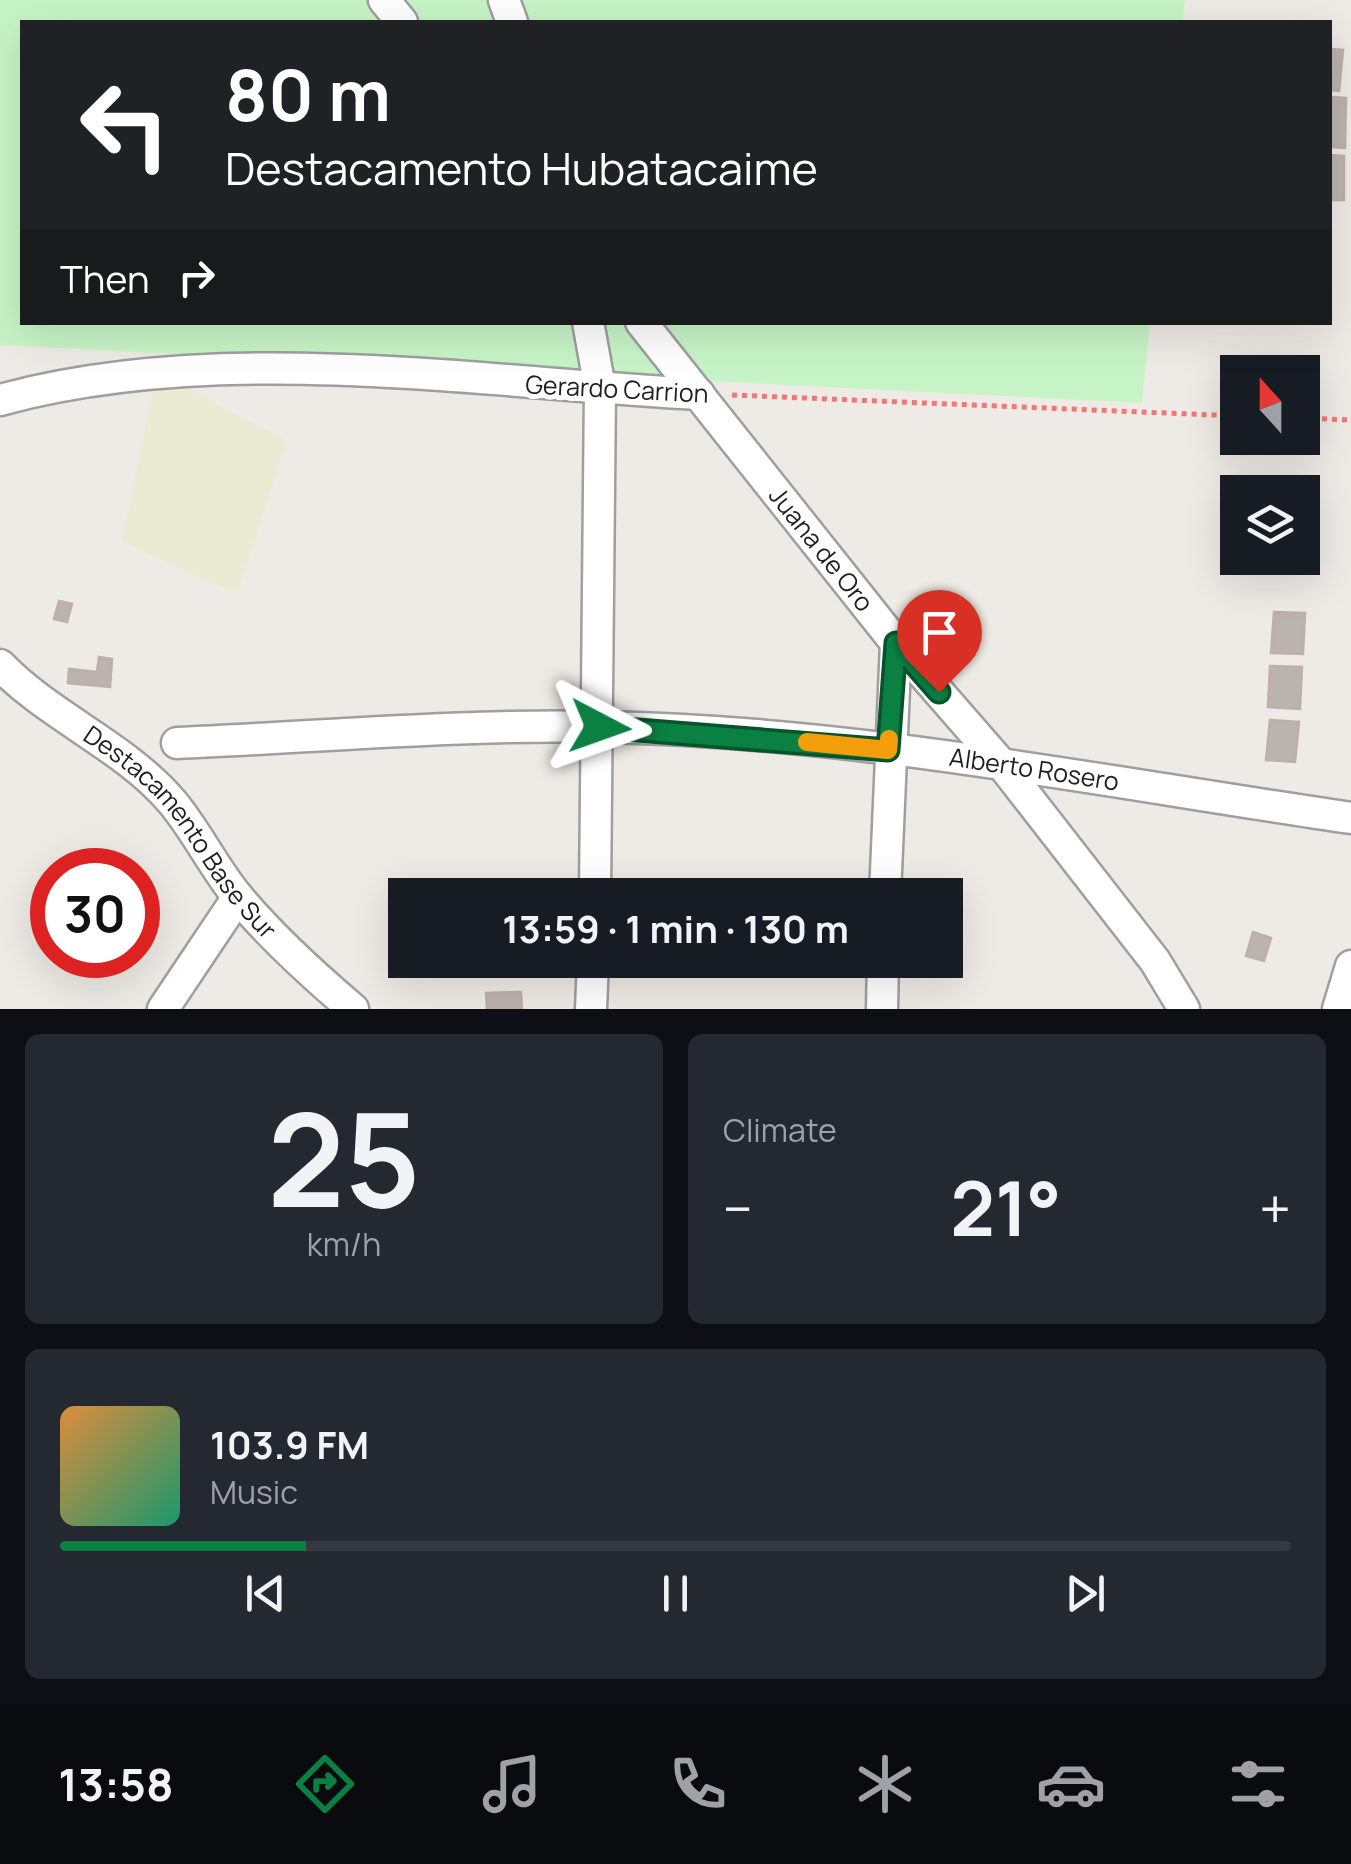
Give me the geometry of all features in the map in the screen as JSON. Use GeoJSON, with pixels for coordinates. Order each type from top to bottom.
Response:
{"type":"FeatureCollection","features":[{"type":"Feature","properties":{"kind":"street"},"geometry":{"type":"LineString","coordinates":[[384,0],[400,20]]}},
{"type":"Feature","properties":{"kind":"street"},"geometry":{"type":"LineString","coordinates":[[589,325],[600,388],[600,727],[596,878]]}},
{"type":"Feature","properties":{"kind":"street","name":"Juana de Oro"},"geometry":{"type":"LineString","coordinates":[[643,325],[896,643],[1004,767],[1155,961],[1184,1009]]}},
{"type":"Feature","properties":{"kind":"street","name":"Gerardo Carrion"},"geometry":{"type":"LineString","coordinates":[[0,400],[71,381],[157,372],[275,370],[698,394]]}},
{"type":"Feature","properties":{"kind":"street"},"geometry":{"type":"LineString","coordinates":[[885,878],[888,750],[896,643]]}},
{"type":"Feature","properties":{"kind":"street","name":"Destacamento Base Sur"},"geometry":{"type":"LineString","coordinates":[[0,666],[24,690],[93,734],[172,802],[238,897],[314,976],[353,1009]]}},
{"type":"Feature","properties":{"kind":"street","name":"Alberto Rosero"},"geometry":{"type":"LineString","coordinates":[[177,742],[600,727],[888,750],[1351,818]]}},
{"type":"Feature","properties":{"kind":"street"},"geometry":{"type":"LineString","coordinates":[[163,1009],[238,897]]}},
{"type":"Feature","properties":{"kind":"street"},"geometry":{"type":"LineString","coordinates":[[1338,1009],[1351,966]]}},
{"type":"Feature","properties":{"kind":"street"},"geometry":{"type":"LineString","coordinates":[[591,1009],[592,978]]}},
{"type":"Feature","properties":{"kind":"street"},"geometry":{"type":"LineString","coordinates":[[882,1009],[883,978]]}},
{"type":"Feature","properties":{"kind":"path","name":"Gerardo Carrion"},"geometry":{"type":"LineString","coordinates":[[698,394],[1220,415]]}},
{"type":"Feature","properties":{"kind":"path"},"geometry":{"type":"LineString","coordinates":[[1320,419],[1351,420]]}},
{"type":"Feature","properties":{"kind":"green space"},"geometry":{"type":"Polygon","coordinates":[[[0,0],[1185,0],[1182,20],[20,20],[20,325],[1150,325],[1142,403],[0,345],[0,0]]]}},
{"type":"Feature","properties":{"kind":"green space"},"geometry":{"type":"Polygon","coordinates":[[[157,372],[286,441],[237,594],[122,541],[157,372]]]}},
{"type":"Feature","properties":{"kind":"building"},"geometry":{"type":"Polygon","coordinates":[[[1332,49],[1343,50],[1339,91],[1332,90],[1332,49]]]}},
{"type":"Feature","properties":{"kind":"building"},"geometry":{"type":"Polygon","coordinates":[[[1332,97],[1346,98],[1345,148],[1332,147],[1332,97]]]}},
{"type":"Feature","properties":{"kind":"building"},"geometry":{"type":"Polygon","coordinates":[[[1332,155],[1344,156],[1344,200],[1332,200],[1332,155]]]}},
{"type":"Feature","properties":{"kind":"building"},"geometry":{"type":"Polygon","coordinates":[[[59,601],[72,604],[67,622],[54,619],[59,601]]]}},
{"type":"Feature","properties":{"kind":"building"},"geometry":{"type":"Polygon","coordinates":[[[1274,612],[1305,613],[1303,654],[1271,653],[1274,612]]]}},
{"type":"Feature","properties":{"kind":"building"},"geometry":{"type":"Polygon","coordinates":[[[99,657],[112,659],[110,687],[68,683],[69,669],[97,672],[99,657]]]}},
{"type":"Feature","properties":{"kind":"building"},"geometry":{"type":"Polygon","coordinates":[[[1270,666],[1302,667],[1300,709],[1268,707],[1270,666]]]}},
{"type":"Feature","properties":{"kind":"building"},"geometry":{"type":"Polygon","coordinates":[[[1270,720],[1299,722],[1295,762],[1266,760],[1270,720]]]}},
{"type":"Feature","properties":{"kind":"building"},"geometry":{"type":"Polygon","coordinates":[[[1253,932],[1271,938],[1264,961],[1246,956],[1253,932]]]}},
{"type":"Feature","properties":{"kind":"building"},"geometry":{"type":"Polygon","coordinates":[[[521,992],[522,1009],[487,1009],[486,993],[521,992]]]}},
{"type":"Feature","properties":{"kind":"slow traffic"},"geometry":{"type":"LineString","coordinates":[[807,742],[888,750],[889,739]]}},
{"type":"Feature","properties":{"kind":"route"},"geometry":{"type":"LineString","coordinates":[[600,727],[888,750],[896,643],[939,692]]}}]}
